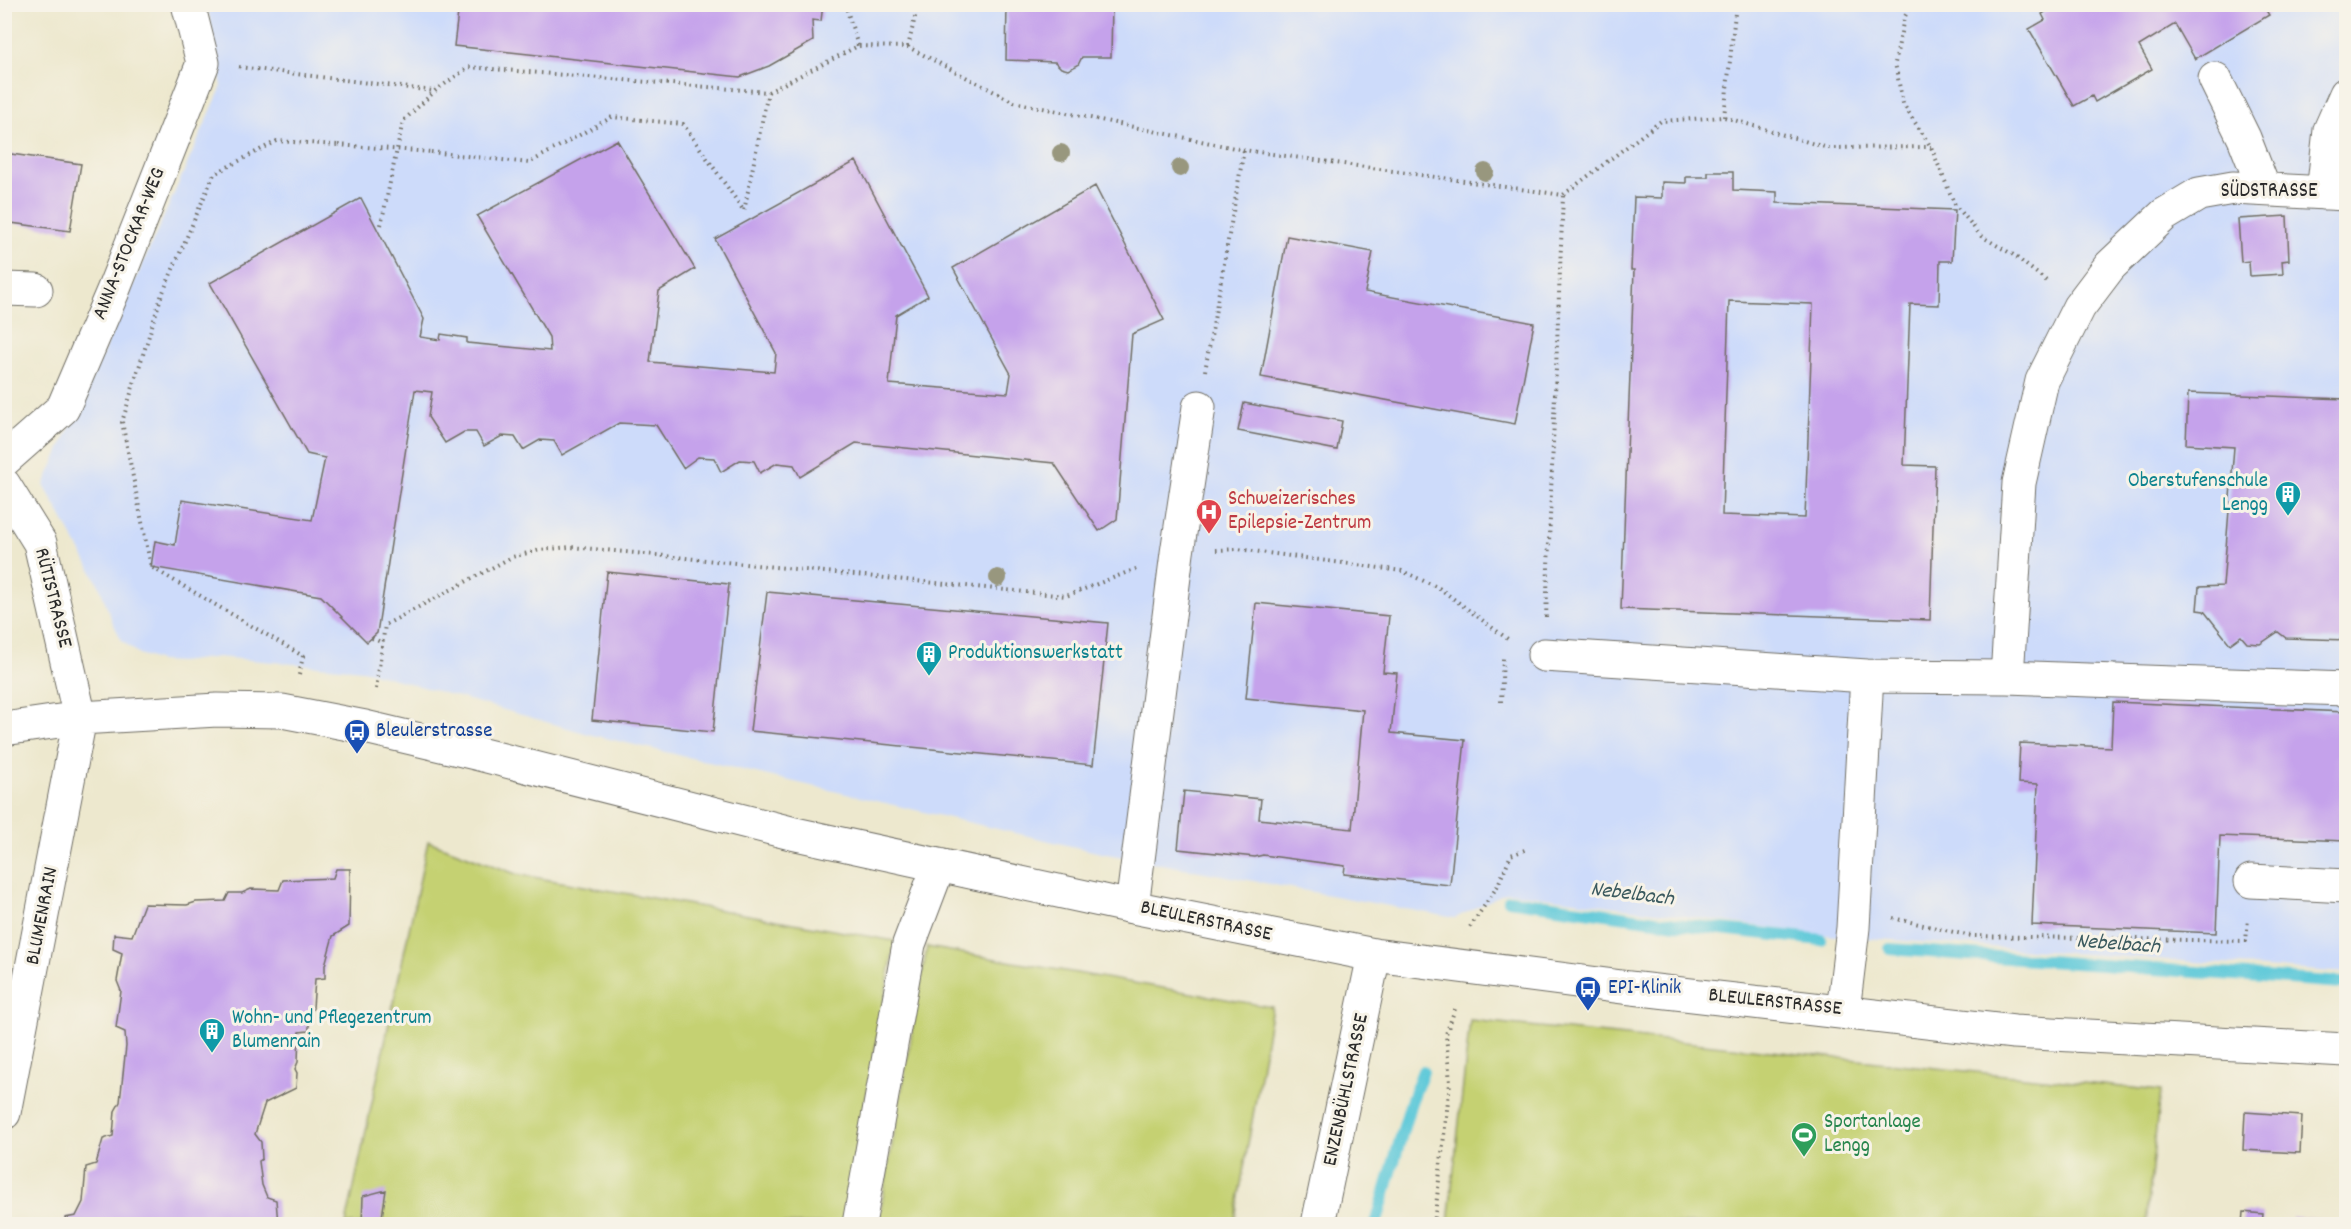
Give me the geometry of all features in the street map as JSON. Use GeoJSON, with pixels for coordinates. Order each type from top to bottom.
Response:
{"type":"FeatureCollection","features":[{"type":"Feature","properties":{"kind":"street"},"geometry":{"type":"LineString","coordinates":[[188,4],[203,63]]}},
{"type":"Feature","properties":{"kind":"street","name":"ANNA-STOCKAR-WEG"},"geometry":{"type":"LineString","coordinates":[[4,460],[63,408],[113,291],[203,63]]}},
{"type":"Feature","properties":{"kind":"street"},"geometry":{"type":"LineString","coordinates":[[2215,79],[2244,138],[2264,189]]}},
{"type":"Feature","properties":{"kind":"street"},"geometry":{"type":"LineString","coordinates":[[2335,193],[2330,130],[2346,94]]}},
{"type":"Feature","properties":{"kind":"street","name":"SÜDSTRASSE"},"geometry":{"type":"LineString","coordinates":[[2007,677],[2019,483],[2042,381],[2079,307],[2110,266],[2163,215],[2199,194],[2233,188],[2335,193]]}},
{"type":"Feature","properties":{"kind":"street"},"geometry":{"type":"LineString","coordinates":[[1132,907],[1198,407]]}},
{"type":"Feature","properties":{"kind":"street","name":"RÜTISTRASSE"},"geometry":{"type":"LineString","coordinates":[[4,485],[40,543],[80,718]]}},
{"type":"Feature","properties":{"kind":"street"},"geometry":{"type":"LineString","coordinates":[[1544,656],[1867,676],[2007,677],[2346,689]]}},
{"type":"Feature","properties":{"kind":"street"},"geometry":{"type":"LineString","coordinates":[[1844,1011],[1852,928],[1867,676]]}},
{"type":"Feature","properties":{"kind":"street","name":"BLEULERSTRASSE"},"geometry":{"type":"LineString","coordinates":[[4,729],[80,718],[217,710],[282,711],[365,727],[790,832],[1132,907],[1374,955],[1622,987],[2014,1032],[2346,1050]]}},
{"type":"Feature","properties":{"kind":"street","name":"BLUMENRAIN"},"geometry":{"type":"LineString","coordinates":[[4,1113],[80,718]]}},
{"type":"Feature","properties":{"kind":"street"},"geometry":{"type":"LineString","coordinates":[[859,1224],[909,944],[939,865]]}},
{"type":"Feature","properties":{"kind":"street"},"geometry":{"type":"LineString","coordinates":[[2251,882],[2346,886]]}},
{"type":"Feature","properties":{"kind":"street","name":"ENZENBÜHLSTRASSE"},"geometry":{"type":"LineString","coordinates":[[1318,1224],[1374,955]]}},
{"type":"Feature","properties":{"kind":"path"},"geometry":{"type":"LineString","coordinates":[[845,4],[858,46]]}},
{"type":"Feature","properties":{"kind":"path"},"geometry":{"type":"LineString","coordinates":[[908,47],[918,4]]}},
{"type":"Feature","properties":{"kind":"path"},"geometry":{"type":"LineString","coordinates":[[1724,117],[1736,4]]}},
{"type":"Feature","properties":{"kind":"path"},"geometry":{"type":"LineString","coordinates":[[1912,4],[1904,18],[1895,63],[1903,104],[1931,147],[1954,203],[1981,236],[2012,254],[2079,307]]}},
{"type":"Feature","properties":{"kind":"path"},"geometry":{"type":"LineString","coordinates":[[381,225],[403,121],[435,91],[469,66],[768,92],[858,46],[908,47],[1014,102],[1244,150],[1563,195],[1661,121],[1724,117],[1828,148],[1931,147]]}},
{"type":"Feature","properties":{"kind":"path"},"geometry":{"type":"LineString","coordinates":[[203,63],[435,91]]}},
{"type":"Feature","properties":{"kind":"path"},"geometry":{"type":"LineString","coordinates":[[298,679],[303,656],[150,567],[122,422],[162,297],[214,174],[277,141],[431,152],[529,163],[612,117],[684,124],[744,211],[768,92]]}},
{"type":"Feature","properties":{"kind":"path"},"geometry":{"type":"LineString","coordinates":[[1198,407],[1244,150]]}},
{"type":"Feature","properties":{"kind":"path"},"geometry":{"type":"LineString","coordinates":[[376,692],[385,625],[512,557],[540,550],[570,547],[1066,596],[1177,553],[1238,549],[1402,571],[1439,588],[1504,638],[1544,656],[1563,195]]}},
{"type":"Feature","properties":{"kind":"path"},"geometry":{"type":"LineString","coordinates":[[372,638],[383,643]]}},
{"type":"Feature","properties":{"kind":"path"},"geometry":{"type":"LineString","coordinates":[[1501,702],[1502,679]]}},
{"type":"Feature","properties":{"kind":"path"},"geometry":{"type":"LineString","coordinates":[[1468,931],[1497,887],[1511,855],[1525,850]]}},
{"type":"Feature","properties":{"kind":"path"},"geometry":{"type":"LineString","coordinates":[[1892,918],[1971,936],[2246,941],[2251,882]]}},
{"type":"Feature","properties":{"kind":"path"},"geometry":{"type":"LineString","coordinates":[[1434,1224],[1450,1083],[1446,1034],[1455,1009]]}},
{"type":"Feature","properties":{"kind":"shaded area","name":"Schweizerisches Epilepsie-Zentrum"},"geometry":{"type":"Polygon","coordinates":[[[207,5],[2346,5],[2346,973],[1823,935],[1507,892],[1455,918],[1101,853],[592,735],[363,670],[218,657],[180,662],[160,661],[139,654],[122,641],[99,585],[44,485],[222,86],[207,5]]]}},
{"type":"Feature","properties":{"kind":"green space"},"geometry":{"type":"Polygon","coordinates":[[[428,841],[516,874],[895,941],[843,1224],[346,1224],[428,841]]]}},
{"type":"Feature","properties":{"kind":"green space"},"geometry":{"type":"Polygon","coordinates":[[[927,947],[1272,1007],[1234,1224],[878,1224],[927,947]]]}},
{"type":"Feature","properties":{"kind":"green space","name":"Sportanlage Lengg"},"geometry":{"type":"Polygon","coordinates":[[[1470,1020],[2160,1091],[2146,1224],[1448,1224],[1470,1020]]]}},
{"type":"Feature","properties":{"kind":"building"},"geometry":{"type":"Polygon","coordinates":[[[459,4],[823,4],[821,21],[812,20],[813,41],[769,66],[740,77],[454,46],[459,4]]]}},
{"type":"Feature","properties":{"kind":"building"},"geometry":{"type":"Polygon","coordinates":[[[1007,4],[1112,4],[1111,57],[1082,57],[1078,65],[1068,70],[1061,68],[1055,62],[1006,60],[1007,4]]]}},
{"type":"Feature","properties":{"kind":"building"},"geometry":{"type":"Polygon","coordinates":[[[2058,4],[2262,4],[2269,15],[2195,59],[2175,24],[2139,46],[2152,69],[2095,102],[2092,96],[2074,106],[2029,29],[2045,20],[2042,14],[2058,4]]]}},
{"type":"Feature","properties":{"kind":"building"},"geometry":{"type":"Polygon","coordinates":[[[617,140],[695,269],[659,291],[650,362],[774,372],[776,353],[715,239],[856,161],[928,296],[896,315],[889,384],[1008,393],[1011,374],[953,268],[1095,186],[1164,320],[1132,334],[1117,519],[1099,531],[1054,463],[856,443],[800,477],[794,465],[777,463],[760,473],[754,461],[740,460],[721,472],[714,458],[698,457],[683,468],[656,425],[619,423],[562,455],[554,441],[540,440],[523,450],[515,437],[502,436],[484,446],[476,432],[464,432],[445,443],[428,417],[432,392],[415,390],[377,633],[367,642],[321,596],[151,567],[155,541],[175,545],[182,500],[312,520],[325,458],[307,454],[210,283],[361,198],[424,319],[420,337],[440,340],[441,334],[467,338],[467,343],[550,351],[549,337],[477,216],[617,140]]]}},
{"type":"Feature","properties":{"kind":"building"},"geometry":{"type":"Polygon","coordinates":[[[4,153],[81,164],[70,231],[4,222],[4,153]]]}},
{"type":"Feature","properties":{"kind":"building"},"geometry":{"type":"Polygon","coordinates":[[[1708,172],[1733,172],[1733,190],[1777,192],[1777,203],[1955,210],[1952,261],[1940,261],[1939,305],[1910,304],[1904,465],[1935,466],[1930,620],[1621,609],[1634,270],[1631,270],[1634,197],[1662,198],[1662,182],[1686,183],[1686,177],[1708,177],[1708,172]],[[1729,301],[1722,515],[1805,518],[1813,304],[1729,301]]]}},
{"type":"Feature","properties":{"kind":"building"},"geometry":{"type":"Polygon","coordinates":[[[2287,216],[2289,260],[2282,261],[2283,274],[2250,276],[2249,261],[2241,262],[2238,219],[2287,216]]]}},
{"type":"Feature","properties":{"kind":"building"},"geometry":{"type":"Polygon","coordinates":[[[1287,236],[1373,252],[1365,292],[1534,323],[1515,424],[1261,377],[1287,236]]]}},
{"type":"Feature","properties":{"kind":"building","name":"Oberstufenschule Lengg"},"geometry":{"type":"Polygon","coordinates":[[[2188,393],[2346,399],[2346,640],[2286,638],[2278,632],[2260,644],[2247,643],[2241,636],[2230,644],[2204,611],[2197,610],[2199,587],[2223,586],[2234,447],[2186,444],[2188,393]]]}},
{"type":"Feature","properties":{"kind":"building"},"geometry":{"type":"Polygon","coordinates":[[[1244,403],[1342,421],[1337,450],[1238,431],[1244,403]]]}},
{"type":"Feature","properties":{"kind":"building"},"geometry":{"type":"Polygon","coordinates":[[[607,572],[729,584],[713,732],[592,720],[607,572]]]}},
{"type":"Feature","properties":{"kind":"building","name":"Produktionswerkstatt"},"geometry":{"type":"Polygon","coordinates":[[[767,592],[1108,623],[1093,765],[750,731],[767,592]]]}},
{"type":"Feature","properties":{"kind":"building"},"geometry":{"type":"Polygon","coordinates":[[[1256,603],[1389,616],[1383,672],[1397,673],[1391,733],[1465,740],[1450,885],[1344,874],[1345,866],[1263,855],[1255,857],[1178,849],[1184,791],[1261,799],[1259,819],[1352,829],[1363,710],[1246,698],[1256,603]]]}},
{"type":"Feature","properties":{"kind":"building"},"geometry":{"type":"Polygon","coordinates":[[[2113,702],[2346,712],[2346,841],[2220,836],[2216,933],[2032,925],[2038,784],[2018,783],[2020,743],[2111,747],[2113,702]]]}},
{"type":"Feature","properties":{"kind":"building","name":"Wohn- und Pflegezentrum Blumenrain"},"geometry":{"type":"Polygon","coordinates":[[[336,869],[350,869],[349,926],[333,936],[325,965],[325,978],[315,979],[309,1031],[299,1032],[298,1062],[295,1069],[296,1088],[265,1103],[255,1134],[261,1142],[262,1159],[259,1161],[262,1185],[267,1197],[276,1200],[278,1224],[65,1224],[65,1218],[76,1216],[83,1202],[86,1167],[96,1164],[103,1139],[113,1136],[115,1111],[120,1102],[126,1046],[125,1032],[116,1028],[121,991],[117,981],[122,953],[113,949],[114,934],[132,936],[144,904],[187,905],[196,902],[225,901],[229,893],[242,893],[251,889],[279,890],[283,880],[333,878],[336,869]]]}},
{"type":"Feature","properties":{"kind":"building"},"geometry":{"type":"Polygon","coordinates":[[[2245,1112],[2302,1116],[2300,1153],[2243,1150],[2245,1112]]]}},
{"type":"Feature","properties":{"kind":"building"},"geometry":{"type":"Polygon","coordinates":[[[386,1190],[381,1224],[362,1224],[363,1196],[386,1190]]]}},
{"type":"Feature","properties":{"kind":"building"},"geometry":{"type":"Polygon","coordinates":[[[2243,1212],[2263,1214],[2262,1224],[2242,1224],[2243,1212]]]}},
{"type":"Feature","properties":{"kind":"building"},"geometry":{"type":"Polygon","coordinates":[[[2293,1217],[2326,1220],[2326,1224],[2292,1224],[2293,1217]]]}},
{"type":"Feature","properties":{"kind":"waterway","name":"Nebelbach"},"geometry":{"type":"LineString","coordinates":[[1509,900],[1676,924],[1821,940]]}},
{"type":"Feature","properties":{"kind":"waterway","name":"Nebelbach"},"geometry":{"type":"LineString","coordinates":[[1890,949],[2342,983]]}},
{"type":"Feature","properties":{"kind":"waterway","name":"Nebelbach"},"geometry":{"type":"LineString","coordinates":[[1376,1224],[1411,1102],[1423,1071]]}},
{"type":"Feature","properties":{"kind":"place","name":"Oberstufenschule Lengg"},"geometry":{"type":"Point","coordinates":[2288,517]}},
{"type":"Feature","properties":{"kind":"place","name":"Schweizerisches Epilepsie-Zentrum"},"geometry":{"type":"Point","coordinates":[1209,535]}},
{"type":"Feature","properties":{"kind":"place","name":"Produktionswerkstatt"},"geometry":{"type":"Point","coordinates":[929,677]}},
{"type":"Feature","properties":{"kind":"place","name":"Bleulerstrasse"},"geometry":{"type":"Point","coordinates":[357,755]}},
{"type":"Feature","properties":{"kind":"place","name":"EPI-Klinik"},"geometry":{"type":"Point","coordinates":[1588,1012]}},
{"type":"Feature","properties":{"kind":"place","name":"Wohn- und Pflegezentrum Blumenrain"},"geometry":{"type":"Point","coordinates":[212,1054]}},
{"type":"Feature","properties":{"kind":"place","name":"Sportanlage Lengg"},"geometry":{"type":"Point","coordinates":[1804,1158]}}]}
